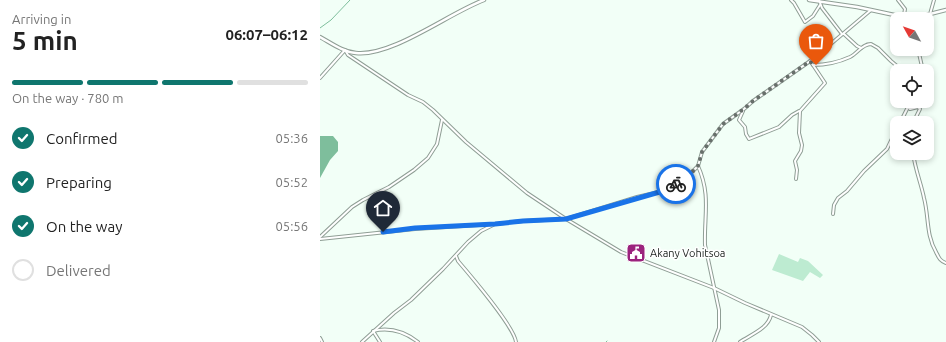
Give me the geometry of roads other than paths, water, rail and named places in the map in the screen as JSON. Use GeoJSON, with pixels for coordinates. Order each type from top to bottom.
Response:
{"type":"FeatureCollection","features":[{"type":"Feature","properties":{"kind":"street"},"geometry":{"type":"LineString","coordinates":[[320,37],[345,50],[363,53],[382,50],[484,0]]}},
{"type":"Feature","properties":{"kind":"street"},"geometry":{"type":"LineString","coordinates":[[790,0],[794,3],[805,22],[813,16],[820,2]]}},
{"type":"Feature","properties":{"kind":"street"},"geometry":{"type":"LineString","coordinates":[[809,0],[890,14]]}},
{"type":"Feature","properties":{"kind":"street"},"geometry":{"type":"LineString","coordinates":[[898,0],[905,9],[904,12]]}},
{"type":"Feature","properties":{"kind":"street"},"geometry":{"type":"LineString","coordinates":[[931,12],[934,0]]}},
{"type":"Feature","properties":{"kind":"street"},"geometry":{"type":"LineString","coordinates":[[820,2],[822,8],[842,34],[861,48]]}},
{"type":"Feature","properties":{"kind":"street"},"geometry":{"type":"LineString","coordinates":[[320,238],[415,228],[566,219],[663,191],[686,178],[698,166],[702,152],[723,124],[810,61],[871,10]]}},
{"type":"Feature","properties":{"kind":"street"},"geometry":{"type":"LineString","coordinates":[[934,13],[946,10]]}},
{"type":"Feature","properties":{"kind":"street"},"geometry":{"type":"LineString","coordinates":[[813,65],[830,64],[842,60],[855,54],[861,48],[869,44],[878,48],[895,64]]}},
{"type":"Feature","properties":{"kind":"street"},"geometry":{"type":"LineString","coordinates":[[320,78],[345,50]]}},
{"type":"Feature","properties":{"kind":"street"},"geometry":{"type":"LineString","coordinates":[[345,50],[348,55],[396,87],[423,102],[466,142],[527,193],[566,219],[621,252],[714,288],[771,315],[802,327],[812,334],[819,342]]}},
{"type":"Feature","properties":{"kind":"street"},"geometry":{"type":"LineString","coordinates":[[744,109],[739,120],[744,126],[749,140],[779,127],[792,115],[800,111],[824,83],[810,61]]}},
{"type":"Feature","properties":{"kind":"street"},"geometry":{"type":"LineString","coordinates":[[796,179],[797,170],[795,161],[802,145],[799,133],[800,111]]}},
{"type":"Feature","properties":{"kind":"street"},"geometry":{"type":"LineString","coordinates":[[320,238],[352,207],[362,200],[390,187],[428,158],[437,144],[442,120]]}},
{"type":"Feature","properties":{"kind":"street"},"geometry":{"type":"LineString","coordinates":[[833,214],[834,205],[838,198],[847,191],[864,171],[887,149],[890,143]]}},
{"type":"Feature","properties":{"kind":"street"},"geometry":{"type":"LineString","coordinates":[[914,160],[925,199],[927,226],[931,244],[940,261],[946,263]]}},
{"type":"Feature","properties":{"kind":"street"},"geometry":{"type":"LineString","coordinates":[[698,166],[705,186],[707,205],[705,245],[718,303],[720,322],[714,342]]}},
{"type":"Feature","properties":{"kind":"street"},"geometry":{"type":"LineString","coordinates":[[362,342],[411,300],[456,256],[468,242],[481,231],[495,224]]}},
{"type":"Feature","properties":{"kind":"street"},"geometry":{"type":"LineString","coordinates":[[456,256],[458,261],[506,322],[516,338],[516,342]]}},
{"type":"Feature","properties":{"kind":"street"},"geometry":{"type":"LineString","coordinates":[[740,342],[758,331],[770,319],[771,315]]}},
{"type":"Feature","properties":{"kind":"street"},"geometry":{"type":"LineString","coordinates":[[373,331],[380,330],[400,332],[418,342]]}},
{"type":"Feature","properties":{"kind":"street"},"geometry":{"type":"LineString","coordinates":[[373,331],[380,342]]}},
{"type":"Feature","properties":{"kind":"street"},"geometry":{"type":"LineString","coordinates":[[320,338],[322,342]]}},
{"type":"Feature","properties":{"kind":"waterway"},"geometry":{"type":"LineString","coordinates":[[320,28],[331,20],[350,0]]}},
{"type":"Feature","properties":{"kind":"place","name":"Akany Vohitsoa"},"geometry":{"type":"Point","coordinates":[636,253]}}]}
